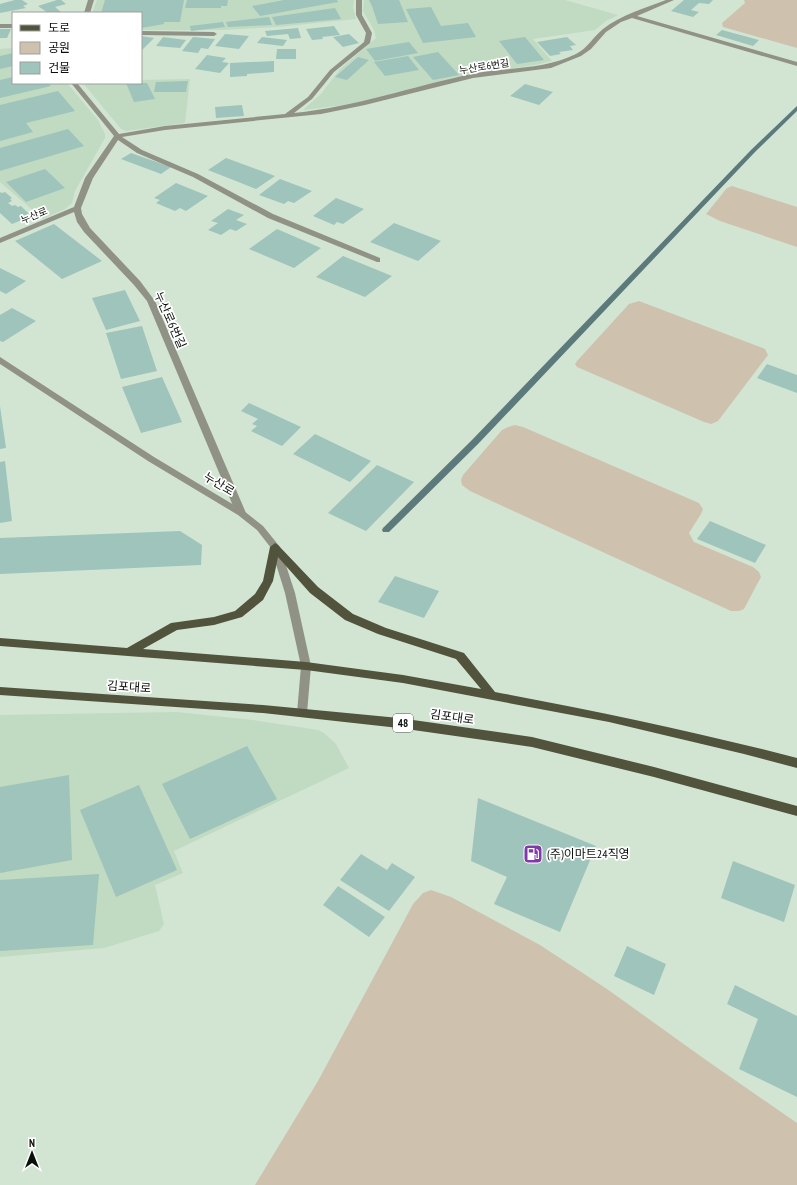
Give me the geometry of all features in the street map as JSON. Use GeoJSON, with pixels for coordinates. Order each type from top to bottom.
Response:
{"type":"FeatureCollection","features":[{"type":"Feature","properties":{"kind":"main road"},"geometry":{"type":"LineString","coordinates":[[129,652],[174,626],[214,621],[238,614],[259,598],[268,581],[275,547]]}},
{"type":"Feature","properties":{"kind":"main road"},"geometry":{"type":"LineString","coordinates":[[275,547],[314,590],[349,617],[382,631],[460,656],[491,694]]}},
{"type":"Feature","properties":{"kind":"main road"},"geometry":{"type":"LineString","coordinates":[[0,642],[306,666],[403,679],[491,694],[609,718],[744,749],[797,763]]}},
{"type":"Feature","properties":{"kind":"main road","name":"김포대로"},"geometry":{"type":"LineString","coordinates":[[0,691],[263,709],[399,723],[532,742],[654,772],[797,811]]}},
{"type":"Feature","properties":{"kind":"street"},"geometry":{"type":"LineString","coordinates":[[87,12],[91,0]]}},
{"type":"Feature","properties":{"kind":"street"},"geometry":{"type":"LineString","coordinates":[[286,116],[310,98],[332,71],[370,39],[368,30],[359,16],[359,0]]}},
{"type":"Feature","properties":{"kind":"street","name":"누산로6번길"},"geometry":{"type":"LineString","coordinates":[[117,136],[165,128],[341,109],[473,76],[560,64],[579,55],[611,26],[631,16],[671,0]]}},
{"type":"Feature","properties":{"kind":"street"},"geometry":{"type":"LineString","coordinates":[[631,16],[797,64]]}},
{"type":"Feature","properties":{"kind":"street"},"geometry":{"type":"LineString","coordinates":[[0,26],[12,26]]}},
{"type":"Feature","properties":{"kind":"street"},"geometry":{"type":"LineString","coordinates":[[142,33],[214,34]]}},
{"type":"Feature","properties":{"kind":"street"},"geometry":{"type":"LineString","coordinates":[[75,84],[122,142],[132,148],[188,171],[257,209],[293,226],[377,260]]}},
{"type":"Feature","properties":{"kind":"street"},"geometry":{"type":"LineString","coordinates":[[77,208],[88,178],[117,136]]}},
{"type":"Feature","properties":{"kind":"street","name":"누산로6번길"},"geometry":{"type":"LineString","coordinates":[[77,208],[81,222],[137,283],[151,301],[241,513]]}},
{"type":"Feature","properties":{"kind":"street","name":"누산로"},"geometry":{"type":"LineString","coordinates":[[0,241],[77,208]]}},
{"type":"Feature","properties":{"kind":"street","name":"누산로"},"geometry":{"type":"LineString","coordinates":[[0,360],[151,459],[241,513],[260,528],[275,547],[290,593],[306,666],[302,713]]}},
{"type":"Feature","properties":{"kind":"shaded area"},"geometry":{"type":"Polygon","coordinates":[[[97,0],[354,0],[353,7],[356,19],[278,27],[223,30],[142,30],[142,12],[92,12],[97,0]]]}},
{"type":"Feature","properties":{"kind":"shaded area"},"geometry":{"type":"Polygon","coordinates":[[[364,0],[565,0],[618,15],[606,21],[595,30],[533,39],[552,61],[535,65],[469,74],[350,104],[305,110],[304,109],[321,94],[340,69],[376,38],[374,30],[363,11],[364,0]]]}},
{"type":"Feature","properties":{"kind":"shaded area"},"geometry":{"type":"Polygon","coordinates":[[[12,48],[12,84],[68,84],[98,120],[105,134],[105,138],[75,191],[72,203],[65,209],[43,219],[0,182],[0,49],[12,48]]]}},
{"type":"Feature","properties":{"kind":"shaded area"},"geometry":{"type":"Polygon","coordinates":[[[190,79],[185,123],[126,131],[121,129],[84,84],[142,84],[142,80],[190,79]]]}},
{"type":"Feature","properties":{"kind":"shaded area"},"geometry":{"type":"Polygon","coordinates":[[[176,712],[253,720],[318,730],[324,733],[336,744],[349,768],[174,851],[183,873],[155,885],[164,924],[159,931],[104,948],[0,957],[0,715],[176,712]]]}},
{"type":"Feature","properties":{"kind":"green space"},"geometry":{"type":"Polygon","coordinates":[[[744,0],[797,0],[797,48],[723,27],[722,23],[745,3],[744,0]]]}},
{"type":"Feature","properties":{"kind":"green space"},"geometry":{"type":"Polygon","coordinates":[[[732,186],[797,207],[797,247],[720,221],[706,214],[727,188],[732,186]]]}},
{"type":"Feature","properties":{"kind":"green space"},"geometry":{"type":"Polygon","coordinates":[[[639,301],[765,349],[768,355],[718,421],[711,424],[704,422],[577,367],[575,364],[629,304],[639,301]]]}},
{"type":"Feature","properties":{"kind":"green space"},"geometry":{"type":"Polygon","coordinates":[[[515,425],[523,427],[699,503],[703,509],[689,533],[694,542],[753,567],[759,572],[761,577],[744,609],[739,611],[731,611],[470,491],[462,485],[461,480],[463,475],[502,430],[515,425]]]}},
{"type":"Feature","properties":{"kind":"green space"},"geometry":{"type":"Polygon","coordinates":[[[431,890],[451,897],[540,945],[607,989],[797,1123],[797,1185],[255,1185],[318,1081],[413,904],[423,893],[431,890]]]}},
{"type":"Feature","properties":{"kind":"building"},"geometry":{"type":"Polygon","coordinates":[[[15,0],[22,0],[28,4],[23,6],[26,8],[0,13],[0,4],[15,0]]]}},
{"type":"Feature","properties":{"kind":"building"},"geometry":{"type":"Polygon","coordinates":[[[57,0],[61,0],[66,4],[55,7],[61,12],[47,12],[38,6],[57,0]]]}},
{"type":"Feature","properties":{"kind":"building"},"geometry":{"type":"Polygon","coordinates":[[[105,0],[184,0],[180,22],[164,22],[164,24],[142,28],[142,12],[101,12],[105,0]]]}},
{"type":"Feature","properties":{"kind":"building"},"geometry":{"type":"Polygon","coordinates":[[[187,0],[228,0],[227,6],[221,6],[221,8],[185,8],[187,0]]]}},
{"type":"Feature","properties":{"kind":"building"},"geometry":{"type":"Polygon","coordinates":[[[284,0],[337,0],[338,2],[260,16],[252,6],[284,0]]]}},
{"type":"Feature","properties":{"kind":"building"},"geometry":{"type":"Polygon","coordinates":[[[369,0],[399,0],[408,22],[378,24],[369,0]]]}},
{"type":"Feature","properties":{"kind":"building"},"geometry":{"type":"Polygon","coordinates":[[[684,0],[713,0],[709,4],[699,3],[691,10],[699,12],[693,17],[671,11],[684,0]]]}},
{"type":"Feature","properties":{"kind":"building"},"geometry":{"type":"Polygon","coordinates":[[[431,7],[441,26],[468,23],[476,37],[423,43],[406,9],[431,7]]]}},
{"type":"Feature","properties":{"kind":"building"},"geometry":{"type":"Polygon","coordinates":[[[335,8],[341,19],[276,25],[272,17],[335,8]]]}},
{"type":"Feature","properties":{"kind":"building"},"geometry":{"type":"Polygon","coordinates":[[[269,17],[272,25],[228,27],[226,22],[269,17]]]}},
{"type":"Feature","properties":{"kind":"building"},"geometry":{"type":"Polygon","coordinates":[[[223,22],[225,27],[191,31],[190,26],[223,22]]]}},
{"type":"Feature","properties":{"kind":"building"},"geometry":{"type":"Polygon","coordinates":[[[334,26],[340,35],[322,37],[323,39],[312,40],[306,29],[334,26]]]}},
{"type":"Feature","properties":{"kind":"building"},"geometry":{"type":"Polygon","coordinates":[[[298,28],[301,38],[290,39],[288,34],[267,36],[265,31],[298,28]]]}},
{"type":"Feature","properties":{"kind":"building"},"geometry":{"type":"Polygon","coordinates":[[[0,29],[11,29],[7,38],[0,38],[0,29]]]}},
{"type":"Feature","properties":{"kind":"building"},"geometry":{"type":"Polygon","coordinates":[[[722,30],[759,40],[753,46],[716,35],[722,30]]]}},
{"type":"Feature","properties":{"kind":"building"},"geometry":{"type":"Polygon","coordinates":[[[225,34],[249,36],[239,49],[215,46],[225,34]]]}},
{"type":"Feature","properties":{"kind":"building"},"geometry":{"type":"Polygon","coordinates":[[[349,34],[359,43],[343,47],[333,37],[349,34]]]}},
{"type":"Feature","properties":{"kind":"building"},"geometry":{"type":"Polygon","coordinates":[[[142,36],[154,38],[142,50],[142,36]]]}},
{"type":"Feature","properties":{"kind":"building"},"geometry":{"type":"Polygon","coordinates":[[[163,37],[186,40],[180,48],[156,46],[163,37]]]}},
{"type":"Feature","properties":{"kind":"building"},"geometry":{"type":"Polygon","coordinates":[[[193,37],[215,39],[208,49],[201,48],[198,53],[182,51],[193,37]]]}},
{"type":"Feature","properties":{"kind":"building"},"geometry":{"type":"Polygon","coordinates":[[[262,37],[287,40],[283,46],[257,43],[262,37]]]}},
{"type":"Feature","properties":{"kind":"building"},"geometry":{"type":"Polygon","coordinates":[[[525,37],[544,60],[517,64],[499,41],[525,37]]]}},
{"type":"Feature","properties":{"kind":"building"},"geometry":{"type":"Polygon","coordinates":[[[567,37],[576,45],[570,46],[573,50],[559,52],[561,54],[550,56],[537,42],[567,37]]]}},
{"type":"Feature","properties":{"kind":"building"},"geometry":{"type":"Polygon","coordinates":[[[409,42],[418,53],[375,61],[366,49],[409,42]]]}},
{"type":"Feature","properties":{"kind":"building"},"geometry":{"type":"Polygon","coordinates":[[[277,49],[296,49],[296,59],[276,59],[277,49]]]}},
{"type":"Feature","properties":{"kind":"building"},"geometry":{"type":"Polygon","coordinates":[[[438,52],[459,75],[433,80],[413,57],[438,52]]]}},
{"type":"Feature","properties":{"kind":"building"},"geometry":{"type":"Polygon","coordinates":[[[12,53],[12,66],[0,69],[0,56],[12,53]]]}},
{"type":"Feature","properties":{"kind":"building"},"geometry":{"type":"Polygon","coordinates":[[[207,55],[226,58],[222,62],[229,63],[220,73],[195,69],[207,55]]]}},
{"type":"Feature","properties":{"kind":"building"},"geometry":{"type":"Polygon","coordinates":[[[408,56],[419,70],[385,76],[374,62],[408,56]]]}},
{"type":"Feature","properties":{"kind":"building"},"geometry":{"type":"Polygon","coordinates":[[[358,57],[369,60],[347,80],[335,77],[358,57]]]}},
{"type":"Feature","properties":{"kind":"building"},"geometry":{"type":"Polygon","coordinates":[[[274,61],[274,72],[230,77],[230,63],[274,61]]]}},
{"type":"Feature","properties":{"kind":"building"},"geometry":{"type":"Polygon","coordinates":[[[12,77],[12,84],[49,84],[51,86],[0,98],[0,80],[12,77]]]}},
{"type":"Feature","properties":{"kind":"building"},"geometry":{"type":"Polygon","coordinates":[[[188,81],[186,92],[154,92],[156,82],[188,81]]]}},
{"type":"Feature","properties":{"kind":"building"},"geometry":{"type":"Polygon","coordinates":[[[147,83],[155,99],[134,102],[126,84],[147,83]]]}},
{"type":"Feature","properties":{"kind":"building"},"geometry":{"type":"Polygon","coordinates":[[[525,84],[553,92],[539,105],[510,96],[525,84]]]}},
{"type":"Feature","properties":{"kind":"building"},"geometry":{"type":"Polygon","coordinates":[[[58,91],[75,111],[26,123],[33,132],[0,141],[0,105],[58,91]]]}},
{"type":"Feature","properties":{"kind":"building"},"geometry":{"type":"Polygon","coordinates":[[[242,105],[244,116],[216,118],[215,107],[242,105]]]}},
{"type":"Feature","properties":{"kind":"building"},"geometry":{"type":"Polygon","coordinates":[[[68,129],[84,146],[0,171],[0,148],[68,129]]]}},
{"type":"Feature","properties":{"kind":"building"},"geometry":{"type":"Polygon","coordinates":[[[131,153],[171,167],[161,174],[121,159],[131,153]]]}},
{"type":"Feature","properties":{"kind":"building"},"geometry":{"type":"Polygon","coordinates":[[[226,158],[275,176],[256,189],[208,170],[226,158]]]}},
{"type":"Feature","properties":{"kind":"building"},"geometry":{"type":"Polygon","coordinates":[[[45,169],[65,188],[26,202],[6,182],[45,169]]]}},
{"type":"Feature","properties":{"kind":"building"},"geometry":{"type":"Polygon","coordinates":[[[280,179],[312,191],[294,203],[288,201],[284,204],[259,195],[280,179]]]}},
{"type":"Feature","properties":{"kind":"building"},"geometry":{"type":"Polygon","coordinates":[[[176,183],[208,196],[186,211],[180,208],[175,211],[156,203],[160,200],[154,198],[176,183]]]}},
{"type":"Feature","properties":{"kind":"building"},"geometry":{"type":"Polygon","coordinates":[[[0,192],[5,192],[12,198],[10,199],[12,201],[8,203],[12,206],[21,206],[29,214],[25,216],[27,218],[12,224],[0,213],[0,192]]]}},
{"type":"Feature","properties":{"kind":"building"},"geometry":{"type":"Polygon","coordinates":[[[336,198],[364,209],[343,224],[337,222],[334,225],[313,216],[336,198]]]}},
{"type":"Feature","properties":{"kind":"building"},"geometry":{"type":"Polygon","coordinates":[[[228,209],[244,215],[236,220],[247,224],[236,231],[230,229],[221,235],[208,230],[218,223],[211,221],[228,209]]]}},
{"type":"Feature","properties":{"kind":"building"},"geometry":{"type":"Polygon","coordinates":[[[394,223],[441,241],[418,261],[370,242],[394,223]]]}},
{"type":"Feature","properties":{"kind":"building"},"geometry":{"type":"Polygon","coordinates":[[[54,224],[102,261],[62,279],[15,241],[54,224]]]}},
{"type":"Feature","properties":{"kind":"building"},"geometry":{"type":"Polygon","coordinates":[[[277,229],[321,248],[294,268],[249,249],[277,229]]]}},
{"type":"Feature","properties":{"kind":"building"},"geometry":{"type":"Polygon","coordinates":[[[343,256],[392,276],[365,297],[316,277],[343,256]]]}},
{"type":"Feature","properties":{"kind":"building"},"geometry":{"type":"Polygon","coordinates":[[[0,268],[26,281],[6,294],[0,291],[0,268]]]}},
{"type":"Feature","properties":{"kind":"building"},"geometry":{"type":"Polygon","coordinates":[[[125,290],[140,321],[106,330],[92,298],[125,290]]]}},
{"type":"Feature","properties":{"kind":"building"},"geometry":{"type":"Polygon","coordinates":[[[12,308],[36,321],[3,342],[0,341],[0,315],[12,308]]]}},
{"type":"Feature","properties":{"kind":"building"},"geometry":{"type":"Polygon","coordinates":[[[142,326],[157,371],[121,379],[106,333],[142,326]]]}},
{"type":"Feature","properties":{"kind":"building"},"geometry":{"type":"Polygon","coordinates":[[[767,364],[797,375],[797,393],[757,378],[767,364]]]}},
{"type":"Feature","properties":{"kind":"building"},"geometry":{"type":"Polygon","coordinates":[[[162,377],[182,422],[141,433],[122,387],[162,377]]]}},
{"type":"Feature","properties":{"kind":"building"},"geometry":{"type":"Polygon","coordinates":[[[249,403],[301,427],[282,446],[251,431],[257,426],[252,424],[258,419],[241,411],[249,403]]]}},
{"type":"Feature","properties":{"kind":"building"},"geometry":{"type":"Polygon","coordinates":[[[0,406],[6,448],[0,449],[0,406]]]}},
{"type":"Feature","properties":{"kind":"building"},"geometry":{"type":"Polygon","coordinates":[[[315,434],[371,461],[350,482],[293,454],[315,434]]]}},
{"type":"Feature","properties":{"kind":"building"},"geometry":{"type":"Polygon","coordinates":[[[5,461],[12,521],[0,523],[0,462],[5,461]]]}},
{"type":"Feature","properties":{"kind":"building"},"geometry":{"type":"Polygon","coordinates":[[[377,465],[414,482],[366,531],[328,513],[377,465]]]}},
{"type":"Feature","properties":{"kind":"building"},"geometry":{"type":"Polygon","coordinates":[[[710,521],[766,545],[755,563],[697,539],[710,521]]]}},
{"type":"Feature","properties":{"kind":"building"},"geometry":{"type":"Polygon","coordinates":[[[180,531],[202,545],[201,565],[0,574],[0,538],[180,531]]]}},
{"type":"Feature","properties":{"kind":"building"},"geometry":{"type":"Polygon","coordinates":[[[395,576],[439,591],[424,618],[378,602],[395,576]]]}},
{"type":"Feature","properties":{"kind":"building"},"geometry":{"type":"Polygon","coordinates":[[[247,746],[277,799],[190,839],[162,784],[247,746]]]}},
{"type":"Feature","properties":{"kind":"building"},"geometry":{"type":"Polygon","coordinates":[[[69,775],[72,860],[0,873],[0,787],[69,775]]]}},
{"type":"Feature","properties":{"kind":"building"},"geometry":{"type":"Polygon","coordinates":[[[139,785],[177,870],[116,897],[80,810],[139,785]]]}},
{"type":"Feature","properties":{"kind":"building","name":"(주)이마트24직영"},"geometry":{"type":"Polygon","coordinates":[[[478,798],[596,846],[560,932],[494,904],[507,877],[471,861],[478,798]]]}},
{"type":"Feature","properties":{"kind":"building"},"geometry":{"type":"Polygon","coordinates":[[[361,854],[387,870],[392,863],[415,877],[389,911],[340,880],[361,854]]]}},
{"type":"Feature","properties":{"kind":"building"},"geometry":{"type":"Polygon","coordinates":[[[733,861],[795,885],[784,922],[721,898],[733,861]]]}},
{"type":"Feature","properties":{"kind":"building"},"geometry":{"type":"Polygon","coordinates":[[[99,874],[93,945],[0,951],[0,880],[99,874]]]}},
{"type":"Feature","properties":{"kind":"building"},"geometry":{"type":"Polygon","coordinates":[[[338,886],[385,917],[369,937],[323,905],[338,886]]]}},
{"type":"Feature","properties":{"kind":"building"},"geometry":{"type":"Polygon","coordinates":[[[627,946],[666,964],[654,995],[614,976],[627,946]]]}},
{"type":"Feature","properties":{"kind":"building"},"geometry":{"type":"Polygon","coordinates":[[[735,985],[797,1016],[797,1097],[739,1069],[758,1019],[727,1004],[735,985]]]}},
{"type":"Feature","properties":{"kind":"waterway"},"geometry":{"type":"LineString","coordinates":[[386,530],[475,442],[753,151],[797,108]]}},
{"type":"Feature","properties":{"kind":"place","name":"(주)이마트24직영"},"geometry":{"type":"Point","coordinates":[533,854]}}]}
